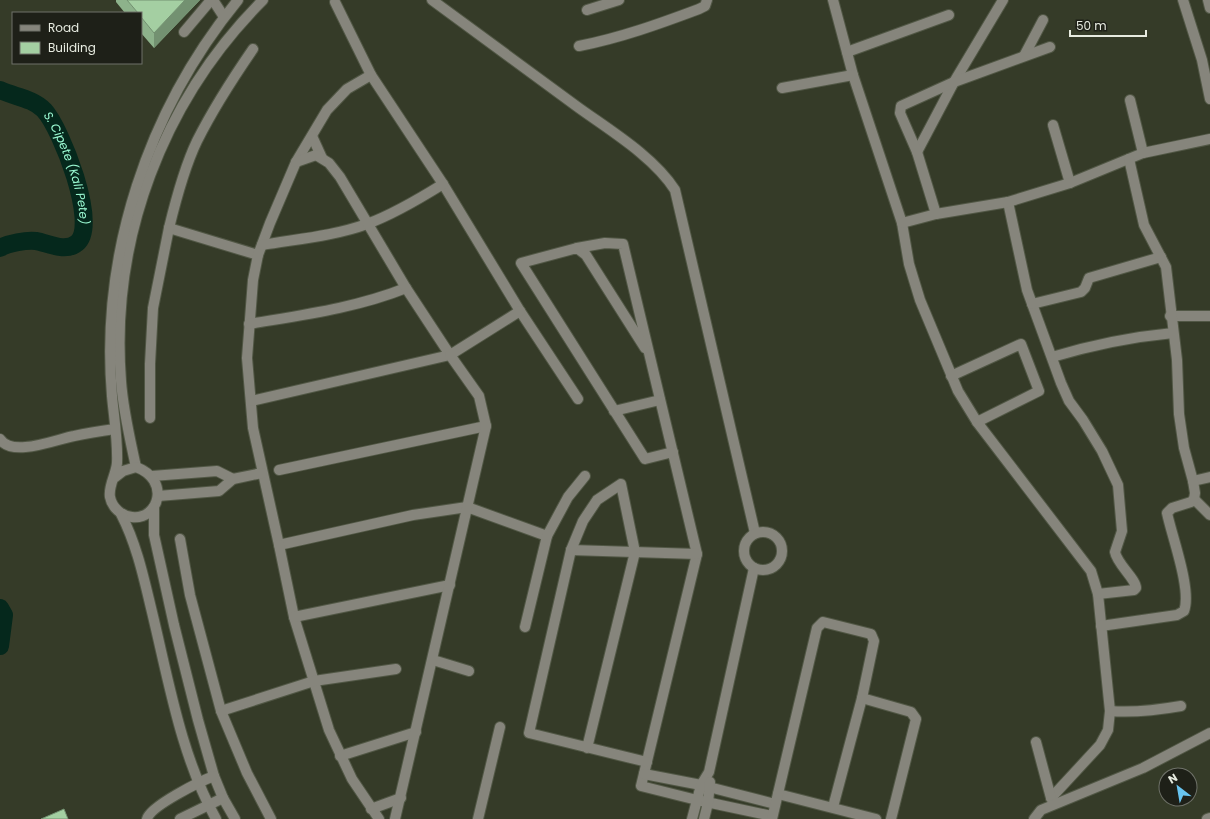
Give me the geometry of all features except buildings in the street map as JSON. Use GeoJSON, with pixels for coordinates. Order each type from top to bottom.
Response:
{"type":"FeatureCollection","features":[{"type":"Feature","properties":{"kind":"street"},"geometry":{"type":"LineString","coordinates":[[184,32],[212,0],[224,17]]}},
{"type":"Feature","properties":{"kind":"street"},"geometry":{"type":"LineString","coordinates":[[216,819],[208,805],[199,782],[180,726],[145,580],[132,534],[121,514],[114,507],[110,497],[110,487],[114,478],[117,463],[110,374],[111,320],[117,266],[128,212],[145,160],[167,110],[193,62],[224,17],[238,0]]}},
{"type":"Feature","properties":{"kind":"street"},"geometry":{"type":"LineString","coordinates":[[136,467],[126,425],[119,338],[122,294],[128,251],[138,208],[152,167],[167,134],[192,88],[216,52],[244,19],[263,0]]}},
{"type":"Feature","properties":{"kind":"street"},"geometry":{"type":"LineString","coordinates":[[432,0],[627,143],[659,169],[676,190],[755,533]]}},
{"type":"Feature","properties":{"kind":"street"},"geometry":{"type":"LineString","coordinates":[[587,10],[619,0]]}},
{"type":"Feature","properties":{"kind":"street"},"geometry":{"type":"LineString","coordinates":[[579,46],[603,41],[651,27],[699,9],[705,6],[707,0]]}},
{"type":"Feature","properties":{"kind":"street"},"geometry":{"type":"LineString","coordinates":[[833,0],[853,75],[902,223],[909,264],[920,300],[951,376],[958,391],[977,422],[1091,571],[1098,594],[1110,711],[1108,730],[1100,745],[1051,798],[1036,742]]}},
{"type":"Feature","properties":{"kind":"street"},"geometry":{"type":"LineString","coordinates":[[917,152],[954,82],[1004,0]]}},
{"type":"Feature","properties":{"kind":"street"},"geometry":{"type":"LineString","coordinates":[[1183,0],[1202,60],[1210,99]]}},
{"type":"Feature","properties":{"kind":"street"},"geometry":{"type":"LineString","coordinates":[[1208,0],[1210,8]]}},
{"type":"Feature","properties":{"kind":"street"},"geometry":{"type":"LineString","coordinates":[[335,2],[371,75],[443,184],[520,311],[578,399]]}},
{"type":"Feature","properties":{"kind":"street"},"geometry":{"type":"LineString","coordinates":[[847,52],[949,15]]}},
{"type":"Feature","properties":{"kind":"street"},"geometry":{"type":"LineString","coordinates":[[1024,56],[1043,20]]}},
{"type":"Feature","properties":{"kind":"street"},"geometry":{"type":"LineString","coordinates":[[936,214],[917,152],[900,113],[901,106],[954,82],[1050,47]]}},
{"type":"Feature","properties":{"kind":"street"},"geometry":{"type":"LineString","coordinates":[[150,418],[150,364],[154,308],[169,228],[177,196],[197,142],[219,102],[253,50]]}},
{"type":"Feature","properties":{"kind":"street"},"geometry":{"type":"LineString","coordinates":[[371,75],[347,89],[327,110],[296,162],[258,255],[253,280],[247,358],[253,428],[294,617],[329,730],[352,779],[379,819]]}},
{"type":"Feature","properties":{"kind":"street"},"geometry":{"type":"LineString","coordinates":[[782,88],[853,75]]}},
{"type":"Feature","properties":{"kind":"street"},"geometry":{"type":"LineString","coordinates":[[1130,100],[1143,154]]}},
{"type":"Feature","properties":{"kind":"street"},"geometry":{"type":"LineString","coordinates":[[1053,125],[1070,183]]}},
{"type":"Feature","properties":{"kind":"street"},"geometry":{"type":"LineString","coordinates":[[312,136],[322,158],[340,177],[406,288],[479,396],[486,426],[395,819]]}},
{"type":"Feature","properties":{"kind":"street"},"geometry":{"type":"LineString","coordinates":[[902,223],[936,214],[1008,202],[1070,183],[1129,158],[1210,139]]}},
{"type":"Feature","properties":{"kind":"street"},"geometry":{"type":"LineString","coordinates":[[296,162],[316,155],[322,158]]}},
{"type":"Feature","properties":{"kind":"street"},"geometry":{"type":"LineString","coordinates":[[1129,158],[1144,225],[1166,266],[1184,448],[1193,481],[1194,499],[1210,515]]}},
{"type":"Feature","properties":{"kind":"street"},"geometry":{"type":"LineString","coordinates":[[262,245],[343,231],[368,224],[416,201],[443,184]]}},
{"type":"Feature","properties":{"kind":"street"},"geometry":{"type":"LineString","coordinates":[[1008,202],[1027,290],[1069,401],[1083,420],[1102,451],[1118,485],[1122,531],[1115,552],[1119,564],[1135,583],[1136,588],[1134,590],[1098,594]]}},
{"type":"Feature","properties":{"kind":"street"},"geometry":{"type":"LineString","coordinates":[[169,228],[258,255]]}},
{"type":"Feature","properties":{"kind":"street"},"geometry":{"type":"LineString","coordinates":[[672,452],[645,459],[521,263],[577,248],[605,243],[623,244],[650,356],[696,554],[641,786],[772,817],[817,628],[820,623],[827,622],[871,634],[874,641],[862,698],[833,807]]}},
{"type":"Feature","properties":{"kind":"street"},"geometry":{"type":"LineString","coordinates":[[577,248],[586,255],[650,356]]}},
{"type":"Feature","properties":{"kind":"street"},"geometry":{"type":"LineString","coordinates":[[1032,304],[1081,292],[1086,288],[1089,278],[1161,257]]}},
{"type":"Feature","properties":{"kind":"street"},"geometry":{"type":"LineString","coordinates":[[249,324],[325,311],[389,295],[406,288]]}},
{"type":"Feature","properties":{"kind":"street"},"geometry":{"type":"LineString","coordinates":[[251,400],[450,355],[520,311]]}},
{"type":"Feature","properties":{"kind":"street"},"geometry":{"type":"LineString","coordinates":[[1170,316],[1210,316]]}},
{"type":"Feature","properties":{"kind":"street"},"geometry":{"type":"LineString","coordinates":[[1052,357],[1134,337],[1173,333]]}},
{"type":"Feature","properties":{"kind":"street"},"geometry":{"type":"LineString","coordinates":[[951,376],[1021,344],[1039,391],[977,422]]}},
{"type":"Feature","properties":{"kind":"street"},"geometry":{"type":"LineString","coordinates":[[614,411],[660,400]]}},
{"type":"Feature","properties":{"kind":"street"},"geometry":{"type":"LineString","coordinates":[[279,470],[486,426]]}},
{"type":"Feature","properties":{"kind":"street"},"geometry":{"type":"LineString","coordinates":[[0,439],[3,444],[12,446],[33,446],[73,436],[115,429]]}},
{"type":"Feature","properties":{"kind":"street"},"geometry":{"type":"LineString","coordinates":[[114,478],[122,471],[136,467],[152,476],[158,486],[158,496],[154,506],[154,535],[172,618],[214,776],[223,798],[235,819]]}},
{"type":"Feature","properties":{"kind":"street"},"geometry":{"type":"LineString","coordinates":[[152,476],[217,471],[234,479]]}},
{"type":"Feature","properties":{"kind":"street"},"geometry":{"type":"LineString","coordinates":[[158,496],[218,491],[234,479],[262,473]]}},
{"type":"Feature","properties":{"kind":"street"},"geometry":{"type":"LineString","coordinates":[[525,627],[547,536],[568,497],[585,476]]}},
{"type":"Feature","properties":{"kind":"street"},"geometry":{"type":"LineString","coordinates":[[1193,481],[1210,477]]}},
{"type":"Feature","properties":{"kind":"street"},"geometry":{"type":"LineString","coordinates":[[587,748],[635,552],[621,484],[597,500],[583,521],[571,550],[529,734],[587,748],[647,762]]}},
{"type":"Feature","properties":{"kind":"street"},"geometry":{"type":"LineString","coordinates":[[1101,626],[1177,615],[1184,610],[1187,604],[1184,579],[1167,513],[1172,508],[1188,504],[1194,499]]}},
{"type":"Feature","properties":{"kind":"street"},"geometry":{"type":"LineString","coordinates":[[121,514],[133,517],[145,515],[154,506]]}},
{"type":"Feature","properties":{"kind":"street"},"geometry":{"type":"LineString","coordinates":[[279,544],[413,515],[467,507],[547,536]]}},
{"type":"Feature","properties":{"kind":"street"},"geometry":{"type":"LineString","coordinates":[[760,532],[771,534],[779,541],[782,552],[781,557],[775,566],[765,570],[754,568],[745,560],[744,554],[746,542],[755,533],[760,532]]}},
{"type":"Feature","properties":{"kind":"street"},"geometry":{"type":"LineString","coordinates":[[180,539],[190,595],[220,711],[247,773],[271,819]]}},
{"type":"Feature","properties":{"kind":"street"},"geometry":{"type":"LineString","coordinates":[[571,550],[696,554]]}},
{"type":"Feature","properties":{"kind":"street"},"geometry":{"type":"LineString","coordinates":[[704,819],[708,803],[706,786],[754,568]]}},
{"type":"Feature","properties":{"kind":"street"},"geometry":{"type":"LineString","coordinates":[[294,617],[450,585]]}},
{"type":"Feature","properties":{"kind":"street"},"geometry":{"type":"LineString","coordinates":[[433,660],[469,671]]}},
{"type":"Feature","properties":{"kind":"street"},"geometry":{"type":"LineString","coordinates":[[220,711],[314,681],[396,669]]}},
{"type":"Feature","properties":{"kind":"street"},"geometry":{"type":"LineString","coordinates":[[862,698],[911,712],[916,719],[890,819]]}},
{"type":"Feature","properties":{"kind":"street"},"geometry":{"type":"LineString","coordinates":[[1110,711],[1121,712],[1161,710],[1181,706]]}},
{"type":"Feature","properties":{"kind":"street"},"geometry":{"type":"LineString","coordinates":[[478,819],[500,727]]}},
{"type":"Feature","properties":{"kind":"street"},"geometry":{"type":"LineString","coordinates":[[340,756],[416,732]]}},
{"type":"Feature","properties":{"kind":"street"},"geometry":{"type":"LineString","coordinates":[[1034,819],[1041,810],[1149,766],[1210,733]]}},
{"type":"Feature","properties":{"kind":"street"},"geometry":{"type":"LineString","coordinates":[[644,774],[706,786],[775,804]]}},
{"type":"Feature","properties":{"kind":"street"},"geometry":{"type":"LineString","coordinates":[[147,819],[151,812],[199,782],[214,776]]}},
{"type":"Feature","properties":{"kind":"street"},"geometry":{"type":"LineString","coordinates":[[692,819],[697,800],[706,786]]}},
{"type":"Feature","properties":{"kind":"street"},"geometry":{"type":"LineString","coordinates":[[778,794],[876,819]]}},
{"type":"Feature","properties":{"kind":"street"},"geometry":{"type":"LineString","coordinates":[[180,819],[223,798]]}},
{"type":"Feature","properties":{"kind":"street"},"geometry":{"type":"LineString","coordinates":[[371,809],[401,798]]}},
{"type":"Feature","properties":{"kind":"waterway","name":"S. Cipete (Kali Pete)"},"geometry":{"type":"LineString","coordinates":[[0,90],[34,103],[44,110],[51,120],[68,155],[81,198],[84,217],[83,233],[77,243],[72,246],[62,247],[36,241],[23,241],[0,248]]}},
{"type":"Feature","properties":{"kind":"waterway","name":"S. Cipete (Kali Pete)"},"geometry":{"type":"LineString","coordinates":[[0,608],[4,615],[0,646]]}}]}
